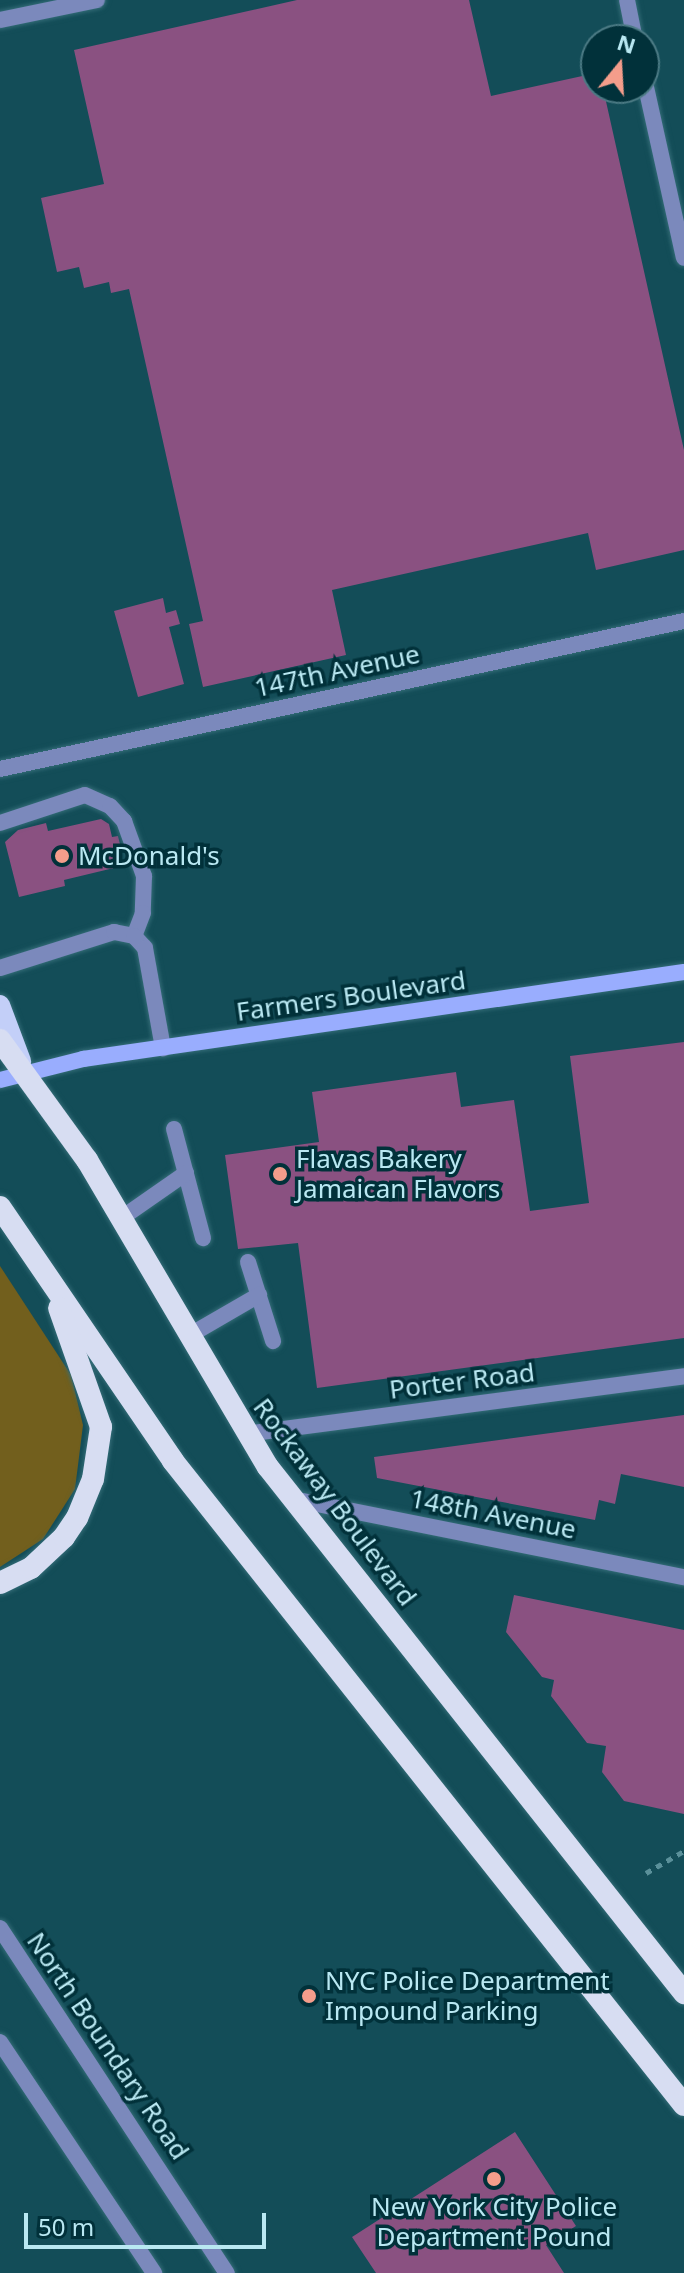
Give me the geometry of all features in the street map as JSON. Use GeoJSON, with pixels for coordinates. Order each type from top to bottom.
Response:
{"type":"FeatureCollection","features":[{"type":"Feature","properties":{"kind":"highway"},"geometry":{"type":"LineString","coordinates":[[0,1040],[25,1072]]}},
{"type":"Feature","properties":{"kind":"highway","name":"Rockaway Boulevard"},"geometry":{"type":"LineString","coordinates":[[25,1072],[123,1217],[246,1434],[292,1499],[684,1993]]}},
{"type":"Feature","properties":{"kind":"highway"},"geometry":{"type":"LineString","coordinates":[[0,1207],[173,1461],[684,2105]]}},
{"type":"Feature","properties":{"kind":"highway"},"geometry":{"type":"LineString","coordinates":[[0,1583],[31,1568],[64,1537],[86,1498],[98,1453],[101,1427],[48,1277]]}},
{"type":"Feature","properties":{"kind":"main road","name":"Farmers Boulevard"},"geometry":{"type":"LineString","coordinates":[[0,1080],[25,1072],[163,1048],[684,972]]}},
{"type":"Feature","properties":{"kind":"main road","name":"Rockaway Boulevard"},"geometry":{"type":"LineString","coordinates":[[0,1005],[25,1072]]}},
{"type":"Feature","properties":{"kind":"main road"},"geometry":{"type":"LineString","coordinates":[[0,1092],[25,1072]]}},
{"type":"Feature","properties":{"kind":"street"},"geometry":{"type":"LineString","coordinates":[[627,0],[632,24]]}},
{"type":"Feature","properties":{"kind":"street"},"geometry":{"type":"LineString","coordinates":[[0,20],[87,1]]}},
{"type":"Feature","properties":{"kind":"street"},"geometry":{"type":"LineString","coordinates":[[650,104],[683,249]]}},
{"type":"Feature","properties":{"kind":"street","name":"147th Avenue"},"geometry":{"type":"LineString","coordinates":[[0,769],[684,621]]}},
{"type":"Feature","properties":{"kind":"street"},"geometry":{"type":"LineString","coordinates":[[0,823],[85,795],[110,806],[124,821],[144,876],[143,913],[134,936]]}},
{"type":"Feature","properties":{"kind":"street"},"geometry":{"type":"LineString","coordinates":[[0,968],[114,932],[134,936],[145,948],[163,1048]]}},
{"type":"Feature","properties":{"kind":"street"},"geometry":{"type":"LineString","coordinates":[[174,1129],[203,1238]]}},
{"type":"Feature","properties":{"kind":"street"},"geometry":{"type":"LineString","coordinates":[[123,1217],[186,1173]]}},
{"type":"Feature","properties":{"kind":"street"},"geometry":{"type":"LineString","coordinates":[[248,1262],[273,1341]]}},
{"type":"Feature","properties":{"kind":"street"},"geometry":{"type":"LineString","coordinates":[[190,1335],[259,1295]]}},
{"type":"Feature","properties":{"kind":"street","name":"Porter Road"},"geometry":{"type":"LineString","coordinates":[[246,1434],[684,1376]]}},
{"type":"Feature","properties":{"kind":"street","name":"148th Avenue"},"geometry":{"type":"LineString","coordinates":[[292,1499],[684,1577]]}},
{"type":"Feature","properties":{"kind":"street","name":"North Boundary Road"},"geometry":{"type":"LineString","coordinates":[[0,1928],[227,2273]]}},
{"type":"Feature","properties":{"kind":"street"},"geometry":{"type":"LineString","coordinates":[[0,2042],[154,2273]]}},
{"type":"Feature","properties":{"kind":"path"},"geometry":{"type":"LineString","coordinates":[[646,1873],[684,1851]]}},
{"type":"Feature","properties":{"kind":"shaded area"},"geometry":{"type":"Polygon","coordinates":[[[0,1266],[71,1375],[83,1425],[75,1489],[43,1539],[0,1567],[0,1266]]]}},
{"type":"Feature","properties":{"kind":"building"},"geometry":{"type":"Polygon","coordinates":[[[297,0],[469,0],[491,96],[580,77],[580,104],[607,104],[684,450],[684,550],[596,570],[588,533],[332,590],[346,655],[203,687],[189,624],[203,621],[129,289],[111,293],[109,282],[84,288],[79,267],[57,272],[41,198],[104,184],[74,50],[297,0]]]}},
{"type":"Feature","properties":{"kind":"building"},"geometry":{"type":"Polygon","coordinates":[[[163,598],[166,613],[176,610],[180,624],[169,627],[184,684],[138,697],[114,611],[163,598]]]}},
{"type":"Feature","properties":{"kind":"building","name":"McDonald's"},"geometry":{"type":"Polygon","coordinates":[[[101,819],[109,824],[112,837],[118,836],[120,844],[114,846],[118,867],[64,880],[65,886],[19,897],[5,842],[18,830],[46,823],[48,831],[101,819]]]}},
{"type":"Feature","properties":{"kind":"building"},"geometry":{"type":"Polygon","coordinates":[[[684,1042],[684,1338],[317,1388],[298,1243],[238,1249],[225,1155],[319,1142],[312,1092],[456,1072],[461,1107],[514,1100],[530,1211],[589,1203],[570,1056],[684,1042]]]}},
{"type":"Feature","properties":{"kind":"building"},"geometry":{"type":"Polygon","coordinates":[[[684,1415],[684,1487],[621,1474],[615,1504],[599,1500],[595,1520],[377,1478],[374,1457],[684,1415]]]}},
{"type":"Feature","properties":{"kind":"building"},"geometry":{"type":"Polygon","coordinates":[[[514,1595],[684,1630],[684,1814],[624,1801],[602,1772],[606,1746],[587,1743],[551,1696],[554,1680],[542,1677],[506,1632],[514,1595]]]}},
{"type":"Feature","properties":{"kind":"building","name":"New York City Police Department Pound"},"geometry":{"type":"Polygon","coordinates":[[[515,2132],[576,2226],[546,2245],[564,2273],[376,2273],[352,2237],[515,2132]]]}},
{"type":"Feature","properties":{"kind":"place","name":"McDonald's"},"geometry":{"type":"Point","coordinates":[62,856]}},
{"type":"Feature","properties":{"kind":"place","name":"Flavas Bakery Jamaican Flavors"},"geometry":{"type":"Point","coordinates":[280,1174]}},
{"type":"Feature","properties":{"kind":"place","name":"NYC Police Department Impound Parking"},"geometry":{"type":"Point","coordinates":[309,1996]}},
{"type":"Feature","properties":{"kind":"place","name":"New York City Police Department Pound"},"geometry":{"type":"Point","coordinates":[494,2179]}}]}
